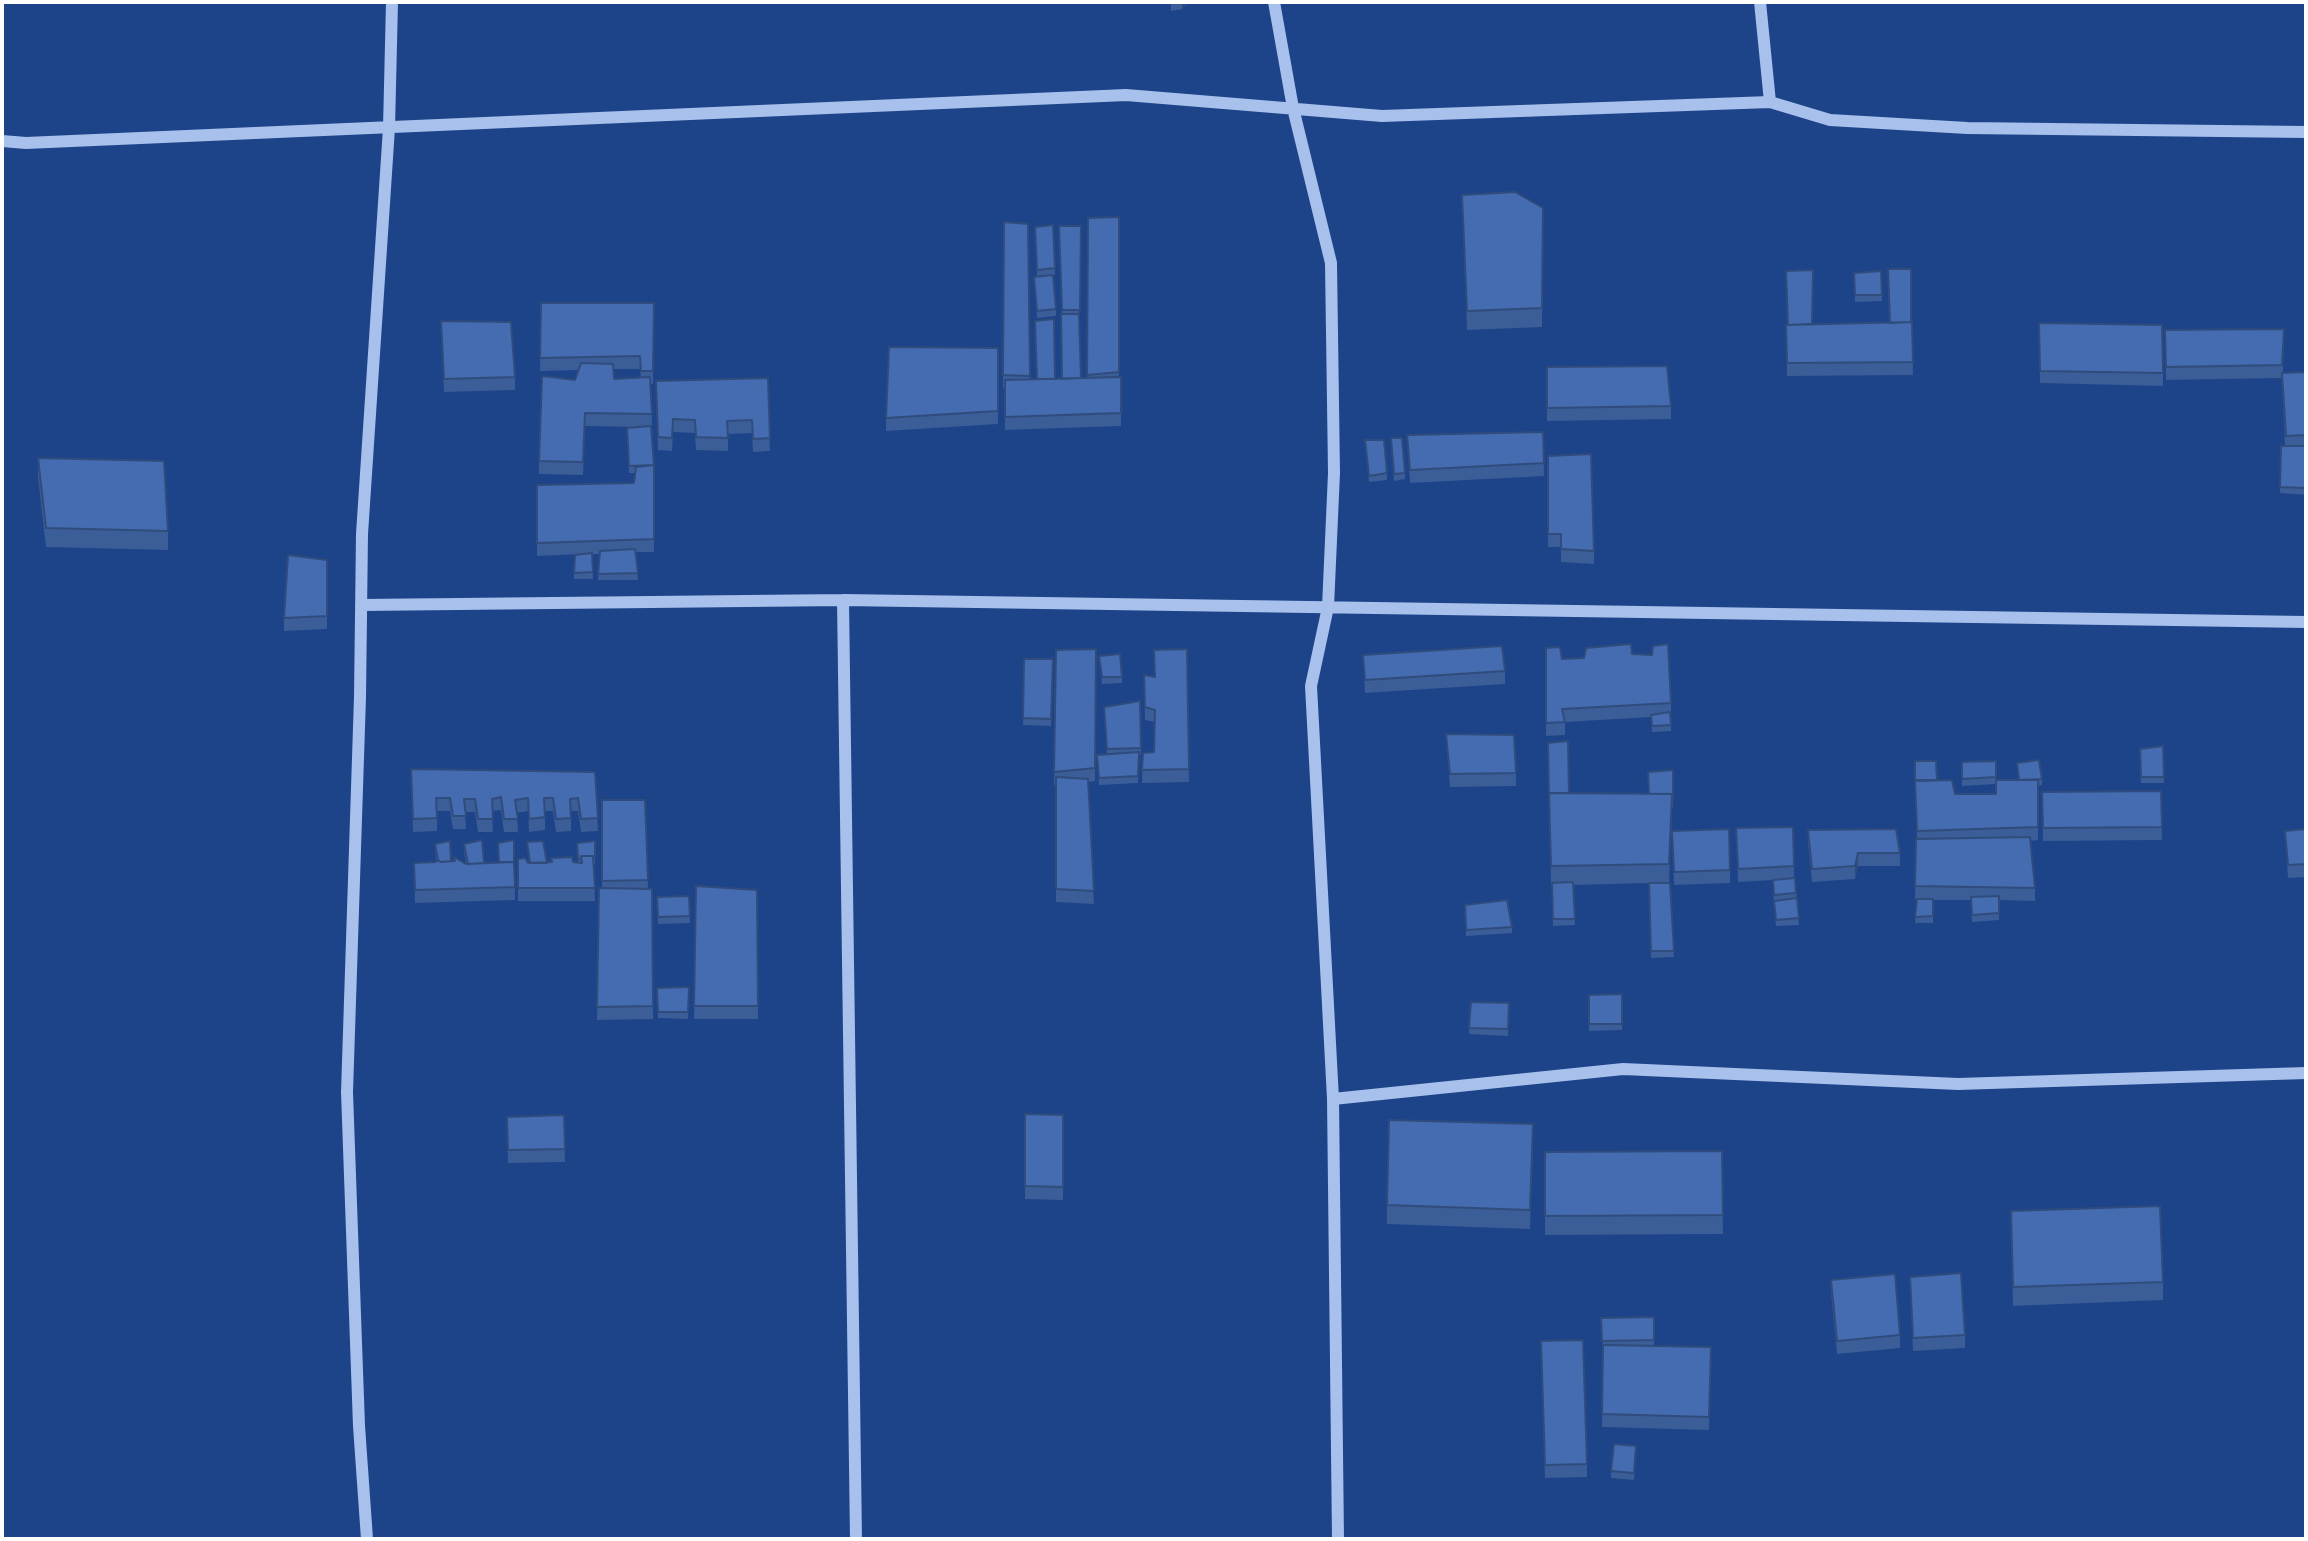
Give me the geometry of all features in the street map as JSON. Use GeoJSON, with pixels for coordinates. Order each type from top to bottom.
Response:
{"type":"FeatureCollection","features":[{"type":"Feature","properties":{"kind":"street"},"geometry":{"type":"LineString","coordinates":[[366,1539],[359,1426],[347,1092],[362,534],[389,128],[392,2]]}},
{"type":"Feature","properties":{"kind":"street"},"geometry":{"type":"LineString","coordinates":[[1274,2],[1293,108],[1331,263],[1334,473],[1328,607],[1311,686],[1333,1099],[1339,1539]]}},
{"type":"Feature","properties":{"kind":"street"},"geometry":{"type":"LineString","coordinates":[[1760,2],[1770,102]]}},
{"type":"Feature","properties":{"kind":"street"},"geometry":{"type":"LineString","coordinates":[[2,141],[26,143],[1126,95],[1382,116],[1770,102],[1830,120],[1967,128],[2306,132]]}},
{"type":"Feature","properties":{"kind":"street"},"geometry":{"type":"LineString","coordinates":[[361,605],[843,600],[2306,622]]}},
{"type":"Feature","properties":{"kind":"street"},"geometry":{"type":"LineString","coordinates":[[843,600],[856,1539]]}},
{"type":"Feature","properties":{"kind":"street"},"geometry":{"type":"LineString","coordinates":[[1333,1099],[1623,1069],[1958,1084],[2306,1073]]}},
{"type":"Feature","properties":{"kind":"building"},"geometry":{"type":"Polygon","coordinates":[[[1515,192],[1543,208],[1542,308],[1467,311],[1462,195],[1515,192]]]}},
{"type":"Feature","properties":{"kind":"building"},"geometry":{"type":"Polygon","coordinates":[[[1119,217],[1119,372],[1087,375],[1088,218],[1119,217]]]}},
{"type":"Feature","properties":{"kind":"building"},"geometry":{"type":"Polygon","coordinates":[[[1004,222],[1028,224],[1030,376],[1003,375],[1004,222]]]}},
{"type":"Feature","properties":{"kind":"building"},"geometry":{"type":"Polygon","coordinates":[[[1053,225],[1055,268],[1037,270],[1035,227],[1053,225]]]}},
{"type":"Feature","properties":{"kind":"building"},"geometry":{"type":"Polygon","coordinates":[[[1059,226],[1081,226],[1080,310],[1062,310],[1059,226]]]}},
{"type":"Feature","properties":{"kind":"building"},"geometry":{"type":"Polygon","coordinates":[[[1888,269],[1911,269],[1911,322],[1890,323],[1888,269]]]}},
{"type":"Feature","properties":{"kind":"building"},"geometry":{"type":"Polygon","coordinates":[[[1813,270],[1812,324],[1788,325],[1786,271],[1813,270]]]}},
{"type":"Feature","properties":{"kind":"building"},"geometry":{"type":"Polygon","coordinates":[[[1881,271],[1882,295],[1855,295],[1854,273],[1881,271]]]}},
{"type":"Feature","properties":{"kind":"building"},"geometry":{"type":"Polygon","coordinates":[[[1053,275],[1056,309],[1037,311],[1034,277],[1053,275]]]}},
{"type":"Feature","properties":{"kind":"building"},"geometry":{"type":"Polygon","coordinates":[[[541,303],[654,303],[653,371],[641,371],[640,356],[540,358],[541,303]]]}},
{"type":"Feature","properties":{"kind":"building"},"geometry":{"type":"Polygon","coordinates":[[[1061,314],[1079,314],[1081,378],[1062,379],[1061,314]]]}},
{"type":"Feature","properties":{"kind":"building"},"geometry":{"type":"Polygon","coordinates":[[[1054,319],[1055,379],[1037,379],[1035,321],[1054,319]]]}},
{"type":"Feature","properties":{"kind":"building"},"geometry":{"type":"Polygon","coordinates":[[[441,321],[511,322],[515,377],[444,379],[441,321]]]}},
{"type":"Feature","properties":{"kind":"building"},"geometry":{"type":"Polygon","coordinates":[[[1912,322],[1913,362],[1787,363],[1786,325],[1912,322]]]}},
{"type":"Feature","properties":{"kind":"building"},"geometry":{"type":"Polygon","coordinates":[[[2039,323],[2162,325],[2163,373],[2040,371],[2039,323]]]}},
{"type":"Feature","properties":{"kind":"building"},"geometry":{"type":"Polygon","coordinates":[[[2284,329],[2282,365],[2166,367],[2165,330],[2284,329]]]}},
{"type":"Feature","properties":{"kind":"building"},"geometry":{"type":"Polygon","coordinates":[[[889,347],[998,348],[998,411],[886,418],[889,347]]]}},
{"type":"Feature","properties":{"kind":"building"},"geometry":{"type":"Polygon","coordinates":[[[581,363],[613,364],[614,379],[650,377],[652,414],[585,413],[583,462],[539,461],[542,376],[575,380],[581,363]]]}},
{"type":"Feature","properties":{"kind":"building"},"geometry":{"type":"Polygon","coordinates":[[[1667,366],[1671,406],[1547,408],[1547,367],[1667,366]]]}},
{"type":"Feature","properties":{"kind":"building"},"geometry":{"type":"Polygon","coordinates":[[[2306,372],[2306,435],[2286,436],[2282,373],[2306,372]]]}},
{"type":"Feature","properties":{"kind":"building"},"geometry":{"type":"Polygon","coordinates":[[[1121,377],[1121,413],[1005,417],[1005,380],[1121,377]]]}},
{"type":"Feature","properties":{"kind":"building"},"geometry":{"type":"Polygon","coordinates":[[[768,378],[770,438],[753,439],[752,420],[727,421],[728,438],[696,437],[695,420],[673,419],[672,438],[658,437],[656,381],[768,378]]]}},
{"type":"Feature","properties":{"kind":"building"},"geometry":{"type":"Polygon","coordinates":[[[651,426],[654,465],[629,466],[627,428],[651,426]]]}},
{"type":"Feature","properties":{"kind":"building"},"geometry":{"type":"Polygon","coordinates":[[[1543,432],[1544,463],[1410,470],[1407,435],[1543,432]]]}},
{"type":"Feature","properties":{"kind":"building"},"geometry":{"type":"Polygon","coordinates":[[[1391,438],[1402,438],[1405,473],[1394,474],[1391,438]]]}},
{"type":"Feature","properties":{"kind":"building"},"geometry":{"type":"Polygon","coordinates":[[[1365,440],[1384,440],[1387,473],[1369,476],[1365,440]]]}},
{"type":"Feature","properties":{"kind":"building"},"geometry":{"type":"Polygon","coordinates":[[[2281,446],[2306,446],[2306,488],[2280,487],[2281,446]]]}},
{"type":"Feature","properties":{"kind":"building"},"geometry":{"type":"Polygon","coordinates":[[[1591,454],[1594,551],[1561,549],[1561,534],[1548,534],[1548,456],[1591,454]]]}},
{"type":"Feature","properties":{"kind":"building"},"geometry":{"type":"Polygon","coordinates":[[[38,458],[164,461],[168,531],[46,528],[38,458]]]}},
{"type":"Feature","properties":{"kind":"building"},"geometry":{"type":"Polygon","coordinates":[[[654,465],[654,539],[537,543],[537,485],[634,483],[636,467],[654,465]]]}},
{"type":"Feature","properties":{"kind":"building"},"geometry":{"type":"Polygon","coordinates":[[[635,549],[638,573],[598,574],[600,551],[635,549]]]}},
{"type":"Feature","properties":{"kind":"building"},"geometry":{"type":"Polygon","coordinates":[[[592,553],[593,572],[574,573],[575,555],[592,553]]]}},
{"type":"Feature","properties":{"kind":"building"},"geometry":{"type":"Polygon","coordinates":[[[288,555],[327,560],[327,616],[284,618],[288,555]]]}},
{"type":"Feature","properties":{"kind":"building"},"geometry":{"type":"Polygon","coordinates":[[[1631,644],[1632,654],[1652,655],[1653,646],[1668,644],[1671,703],[1562,709],[1565,722],[1546,723],[1546,648],[1560,647],[1562,659],[1584,658],[1586,648],[1631,644]]]}},
{"type":"Feature","properties":{"kind":"building"},"geometry":{"type":"Polygon","coordinates":[[[1502,646],[1505,671],[1365,680],[1363,655],[1502,646]]]}},
{"type":"Feature","properties":{"kind":"building"},"geometry":{"type":"Polygon","coordinates":[[[1096,649],[1095,768],[1054,772],[1056,650],[1096,649]]]}},
{"type":"Feature","properties":{"kind":"building"},"geometry":{"type":"Polygon","coordinates":[[[1187,649],[1189,769],[1142,770],[1143,753],[1154,752],[1155,710],[1145,707],[1144,675],[1155,677],[1154,650],[1187,649]]]}},
{"type":"Feature","properties":{"kind":"building"},"geometry":{"type":"Polygon","coordinates":[[[1120,654],[1122,677],[1102,677],[1099,656],[1120,654]]]}},
{"type":"Feature","properties":{"kind":"building"},"geometry":{"type":"Polygon","coordinates":[[[1024,659],[1053,659],[1051,719],[1023,718],[1024,659]]]}},
{"type":"Feature","properties":{"kind":"building"},"geometry":{"type":"Polygon","coordinates":[[[1140,701],[1141,748],[1107,749],[1104,707],[1140,701]]]}},
{"type":"Feature","properties":{"kind":"building"},"geometry":{"type":"Polygon","coordinates":[[[1670,712],[1671,725],[1652,726],[1651,715],[1670,712]]]}},
{"type":"Feature","properties":{"kind":"building"},"geometry":{"type":"Polygon","coordinates":[[[1446,734],[1514,735],[1516,773],[1450,774],[1446,734]]]}},
{"type":"Feature","properties":{"kind":"building"},"geometry":{"type":"Polygon","coordinates":[[[1568,741],[1569,793],[1549,793],[1549,801],[1548,743],[1568,741]]]}},
{"type":"Feature","properties":{"kind":"building"},"geometry":{"type":"Polygon","coordinates":[[[2163,746],[2164,777],[2141,777],[2140,749],[2163,746]]]}},
{"type":"Feature","properties":{"kind":"building"},"geometry":{"type":"Polygon","coordinates":[[[1139,752],[1138,776],[1099,778],[1097,755],[1139,752]]]}},
{"type":"Feature","properties":{"kind":"building"},"geometry":{"type":"Polygon","coordinates":[[[2039,760],[2042,779],[2019,780],[2017,763],[2039,760]]]}},
{"type":"Feature","properties":{"kind":"building"},"geometry":{"type":"Polygon","coordinates":[[[1915,761],[1936,761],[1937,780],[1915,780],[1915,761]]]}},
{"type":"Feature","properties":{"kind":"building"},"geometry":{"type":"Polygon","coordinates":[[[1996,761],[1996,777],[1962,779],[1962,762],[1996,761]]]}},
{"type":"Feature","properties":{"kind":"building"},"geometry":{"type":"Polygon","coordinates":[[[411,769],[595,772],[598,818],[581,819],[578,798],[570,799],[571,818],[556,819],[553,798],[544,798],[545,817],[529,819],[528,798],[515,800],[518,819],[504,819],[501,797],[492,799],[493,819],[478,819],[475,799],[464,799],[466,816],[453,816],[450,798],[436,798],[437,818],[413,819],[411,769]]]}},
{"type":"Feature","properties":{"kind":"building"},"geometry":{"type":"Polygon","coordinates":[[[1673,770],[1673,802],[1672,794],[1649,794],[1648,772],[1673,770]]]}},
{"type":"Feature","properties":{"kind":"building"},"geometry":{"type":"Polygon","coordinates":[[[1056,777],[1088,779],[1094,891],[1056,889],[1056,777]]]}},
{"type":"Feature","properties":{"kind":"building"},"geometry":{"type":"Polygon","coordinates":[[[1952,780],[1955,794],[1996,794],[1996,780],[2038,780],[2038,827],[1917,831],[1915,781],[1952,780]]]}},
{"type":"Feature","properties":{"kind":"building"},"geometry":{"type":"Polygon","coordinates":[[[2161,791],[2162,827],[2043,828],[2042,792],[2161,791]]]}},
{"type":"Feature","properties":{"kind":"building"},"geometry":{"type":"Polygon","coordinates":[[[1549,793],[1672,794],[1669,864],[1551,866],[1549,793]]]}},
{"type":"Feature","properties":{"kind":"building"},"geometry":{"type":"Polygon","coordinates":[[[602,800],[645,800],[648,880],[602,881],[602,800]]]}},
{"type":"Feature","properties":{"kind":"building"},"geometry":{"type":"Polygon","coordinates":[[[1793,827],[1794,866],[1738,869],[1736,828],[1793,827]]]}},
{"type":"Feature","properties":{"kind":"building"},"geometry":{"type":"Polygon","coordinates":[[[1729,829],[1730,870],[1674,872],[1672,831],[1729,829]]]}},
{"type":"Feature","properties":{"kind":"building"},"geometry":{"type":"Polygon","coordinates":[[[1896,829],[1900,853],[1858,853],[1855,866],[1812,869],[1808,830],[1896,829]]]}},
{"type":"Feature","properties":{"kind":"building"},"geometry":{"type":"Polygon","coordinates":[[[2306,829],[2306,864],[2288,865],[2285,831],[2306,829]]]}},
{"type":"Feature","properties":{"kind":"building"},"geometry":{"type":"Polygon","coordinates":[[[2030,837],[2035,888],[1915,886],[1916,839],[2030,837]]]}},
{"type":"Feature","properties":{"kind":"building"},"geometry":{"type":"Polygon","coordinates":[[[482,840],[484,863],[468,864],[464,844],[482,840]]]}},
{"type":"Feature","properties":{"kind":"building"},"geometry":{"type":"Polygon","coordinates":[[[514,840],[514,862],[499,862],[498,843],[514,840]]]}},
{"type":"Feature","properties":{"kind":"building"},"geometry":{"type":"Polygon","coordinates":[[[450,841],[451,861],[441,862],[438,860],[435,844],[450,841]]]}},
{"type":"Feature","properties":{"kind":"building"},"geometry":{"type":"Polygon","coordinates":[[[543,841],[547,863],[530,863],[527,842],[543,841]]]}},
{"type":"Feature","properties":{"kind":"building"},"geometry":{"type":"Polygon","coordinates":[[[595,841],[595,857],[581,856],[581,859],[578,859],[577,843],[595,841]]]}},
{"type":"Feature","properties":{"kind":"building"},"geometry":{"type":"Polygon","coordinates":[[[581,856],[593,856],[595,888],[518,888],[518,859],[525,858],[528,863],[552,862],[551,858],[572,857],[573,862],[582,863],[581,856]]]}},
{"type":"Feature","properties":{"kind":"building"},"geometry":{"type":"Polygon","coordinates":[[[454,857],[466,864],[514,862],[515,887],[415,890],[414,863],[455,861],[454,857]]]}},
{"type":"Feature","properties":{"kind":"building"},"geometry":{"type":"Polygon","coordinates":[[[1795,878],[1796,893],[1774,895],[1773,880],[1795,878]]]}},
{"type":"Feature","properties":{"kind":"building"},"geometry":{"type":"Polygon","coordinates":[[[1573,882],[1575,919],[1553,919],[1552,883],[1573,882]]]}},
{"type":"Feature","properties":{"kind":"building"},"geometry":{"type":"Polygon","coordinates":[[[1649,883],[1670,883],[1674,951],[1651,951],[1649,883]]]}},
{"type":"Feature","properties":{"kind":"building"},"geometry":{"type":"Polygon","coordinates":[[[696,886],[757,890],[758,1006],[694,1006],[696,886]]]}},
{"type":"Feature","properties":{"kind":"building"},"geometry":{"type":"Polygon","coordinates":[[[599,888],[652,889],[653,1006],[597,1007],[599,888]]]}},
{"type":"Feature","properties":{"kind":"building"},"geometry":{"type":"Polygon","coordinates":[[[689,896],[690,916],[658,917],[657,897],[689,896]]]}},
{"type":"Feature","properties":{"kind":"building"},"geometry":{"type":"Polygon","coordinates":[[[1999,896],[1999,913],[1972,915],[1971,897],[1999,896]]]}},
{"type":"Feature","properties":{"kind":"building"},"geometry":{"type":"Polygon","coordinates":[[[1797,898],[1799,918],[1776,920],[1774,901],[1797,898]]]}},
{"type":"Feature","properties":{"kind":"building"},"geometry":{"type":"Polygon","coordinates":[[[1917,899],[1933,899],[1933,916],[1915,917],[1917,899]]]}},
{"type":"Feature","properties":{"kind":"building"},"geometry":{"type":"Polygon","coordinates":[[[1507,900],[1512,927],[1466,930],[1465,905],[1507,900]]]}},
{"type":"Feature","properties":{"kind":"building"},"geometry":{"type":"Polygon","coordinates":[[[689,987],[688,1012],[658,1012],[657,988],[689,987]]]}},
{"type":"Feature","properties":{"kind":"building"},"geometry":{"type":"Polygon","coordinates":[[[1622,994],[1622,1024],[1589,1024],[1589,995],[1622,994]]]}},
{"type":"Feature","properties":{"kind":"building"},"geometry":{"type":"Polygon","coordinates":[[[1471,1002],[1509,1003],[1508,1029],[1469,1028],[1471,1002]]]}},
{"type":"Feature","properties":{"kind":"building"},"geometry":{"type":"Polygon","coordinates":[[[1025,1114],[1063,1115],[1063,1187],[1025,1186],[1025,1114]]]}},
{"type":"Feature","properties":{"kind":"building"},"geometry":{"type":"Polygon","coordinates":[[[564,1115],[565,1149],[508,1150],[507,1117],[564,1115]]]}},
{"type":"Feature","properties":{"kind":"building"},"geometry":{"type":"Polygon","coordinates":[[[1389,1120],[1533,1124],[1530,1210],[1387,1205],[1389,1120]]]}},
{"type":"Feature","properties":{"kind":"building"},"geometry":{"type":"Polygon","coordinates":[[[1722,1151],[1723,1215],[1545,1216],[1545,1152],[1722,1151]]]}},
{"type":"Feature","properties":{"kind":"building"},"geometry":{"type":"Polygon","coordinates":[[[2160,1206],[2163,1282],[2013,1287],[2011,1211],[2160,1206]]]}},
{"type":"Feature","properties":{"kind":"building"},"geometry":{"type":"Polygon","coordinates":[[[1961,1273],[1965,1335],[1913,1338],[1910,1277],[1961,1273]]]}},
{"type":"Feature","properties":{"kind":"building"},"geometry":{"type":"Polygon","coordinates":[[[1895,1274],[1900,1335],[1837,1341],[1831,1280],[1895,1274]]]}},
{"type":"Feature","properties":{"kind":"building"},"geometry":{"type":"Polygon","coordinates":[[[1654,1317],[1654,1340],[1602,1341],[1601,1318],[1654,1317]]]}},
{"type":"Feature","properties":{"kind":"building"},"geometry":{"type":"Polygon","coordinates":[[[1583,1340],[1587,1464],[1545,1465],[1541,1341],[1583,1340]]]}},
{"type":"Feature","properties":{"kind":"building"},"geometry":{"type":"Polygon","coordinates":[[[1603,1345],[1711,1347],[1709,1417],[1602,1414],[1603,1345]]]}},
{"type":"Feature","properties":{"kind":"building"},"geometry":{"type":"Polygon","coordinates":[[[1614,1444],[1636,1446],[1634,1473],[1611,1471],[1614,1444]]]}}]}
